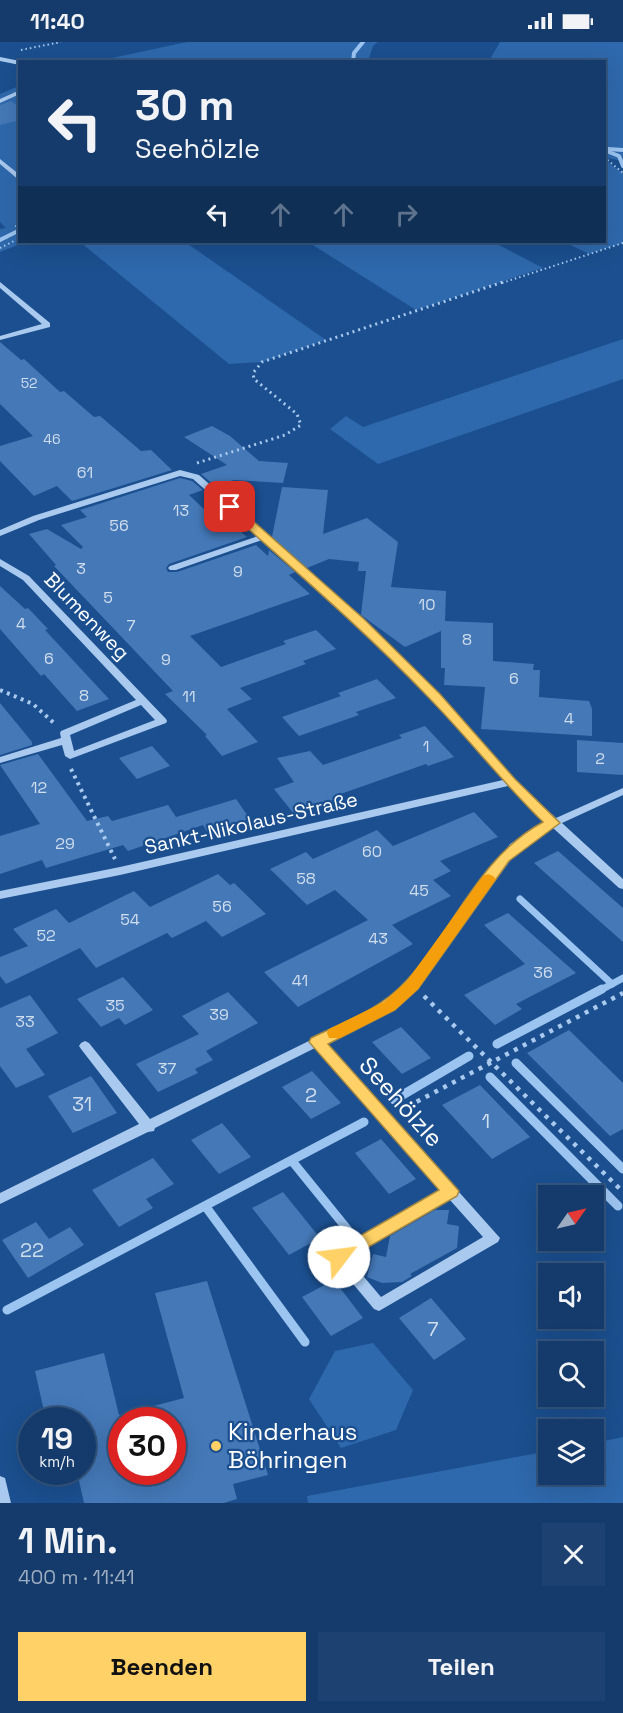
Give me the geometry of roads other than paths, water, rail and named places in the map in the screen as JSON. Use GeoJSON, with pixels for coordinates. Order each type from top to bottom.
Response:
{"type":"FeatureCollection","features":[{"type":"Feature","properties":{"kind":"street"},"geometry":{"type":"LineString","coordinates":[[0,59],[18,63]]}},
{"type":"Feature","properties":{"kind":"street"},"geometry":{"type":"LineString","coordinates":[[0,101],[18,93]]}},
{"type":"Feature","properties":{"kind":"street"},"geometry":{"type":"LineString","coordinates":[[0,161],[18,178]]}},
{"type":"Feature","properties":{"kind":"street"},"geometry":{"type":"LineString","coordinates":[[0,284],[47,325],[0,338]]}},
{"type":"Feature","properties":{"kind":"street"},"geometry":{"type":"LineString","coordinates":[[0,533],[45,515],[184,473],[264,537],[360,622],[436,697],[510,782],[623,885]]}},
{"type":"Feature","properties":{"kind":"street"},"geometry":{"type":"LineString","coordinates":[[173,568],[264,537]]}},
{"type":"Feature","properties":{"kind":"street","name":"Blumenweg"},"geometry":{"type":"LineString","coordinates":[[0,562],[26,578],[162,721],[70,756],[66,736]]}},
{"type":"Feature","properties":{"kind":"street"},"geometry":{"type":"LineString","coordinates":[[0,760],[66,736],[143,701]]}},
{"type":"Feature","properties":{"kind":"street","name":"Sankt-Nikolaus-Straße"},"geometry":{"type":"LineString","coordinates":[[0,895],[120,871],[510,782]]}},
{"type":"Feature","properties":{"kind":"street"},"geometry":{"type":"LineString","coordinates":[[0,1199],[390,1006],[412,985],[504,857],[532,834],[623,791]]}},
{"type":"Feature","properties":{"kind":"street","name":"Seehölzle"},"geometry":{"type":"LineString","coordinates":[[317,1042],[385,1118],[451,1191],[493,1238],[379,1305],[339,1257],[451,1191]]}},
{"type":"Feature","properties":{"kind":"street"},"geometry":{"type":"LineString","coordinates":[[85,1046],[149,1127]]}},
{"type":"Feature","properties":{"kind":"street"},"geometry":{"type":"LineString","coordinates":[[0,1484],[3,1503]]}},
{"type":"Feature","properties":{"kind":"waterway"},"geometry":{"type":"LineString","coordinates":[[353,60],[354,53],[363,42]]}},
{"type":"Feature","properties":{"kind":"waterway"},"geometry":{"type":"LineString","coordinates":[[608,149],[623,150]]}},
{"type":"Feature","properties":{"kind":"waterway"},"geometry":{"type":"LineString","coordinates":[[606,151],[619,156],[623,166]]}},
{"type":"Feature","properties":{"kind":"waterway"},"geometry":{"type":"LineString","coordinates":[[0,240],[18,231]]}},
{"type":"Feature","properties":{"kind":"waterway"},"geometry":{"type":"LineString","coordinates":[[520,899],[612,984]]}},
{"type":"Feature","properties":{"kind":"waterway"},"geometry":{"type":"LineString","coordinates":[[612,984],[623,978]]}},
{"type":"Feature","properties":{"kind":"waterway"},"geometry":{"type":"LineString","coordinates":[[599,991],[612,984]]}},
{"type":"Feature","properties":{"kind":"waterway"},"geometry":{"type":"LineString","coordinates":[[497,1044],[602,989]]}},
{"type":"Feature","properties":{"kind":"waterway"},"geometry":{"type":"LineString","coordinates":[[394,1100],[469,1056]]}},
{"type":"Feature","properties":{"kind":"waterway"},"geometry":{"type":"LineString","coordinates":[[516,1063],[623,1169]]}},
{"type":"Feature","properties":{"kind":"waterway"},"geometry":{"type":"LineString","coordinates":[[490,1077],[618,1206]]}},
{"type":"Feature","properties":{"kind":"waterway"},"geometry":{"type":"LineString","coordinates":[[7,1310],[364,1122]]}},
{"type":"Feature","properties":{"kind":"waterway"},"geometry":{"type":"LineString","coordinates":[[292,1161],[348,1230]]}},
{"type":"Feature","properties":{"kind":"waterway"},"geometry":{"type":"LineString","coordinates":[[206,1207],[305,1342]]}},
{"type":"Feature","properties":{"kind":"place","name":"Kinderhaus Böhringen"},"geometry":{"type":"Point","coordinates":[216,1446]}}]}
